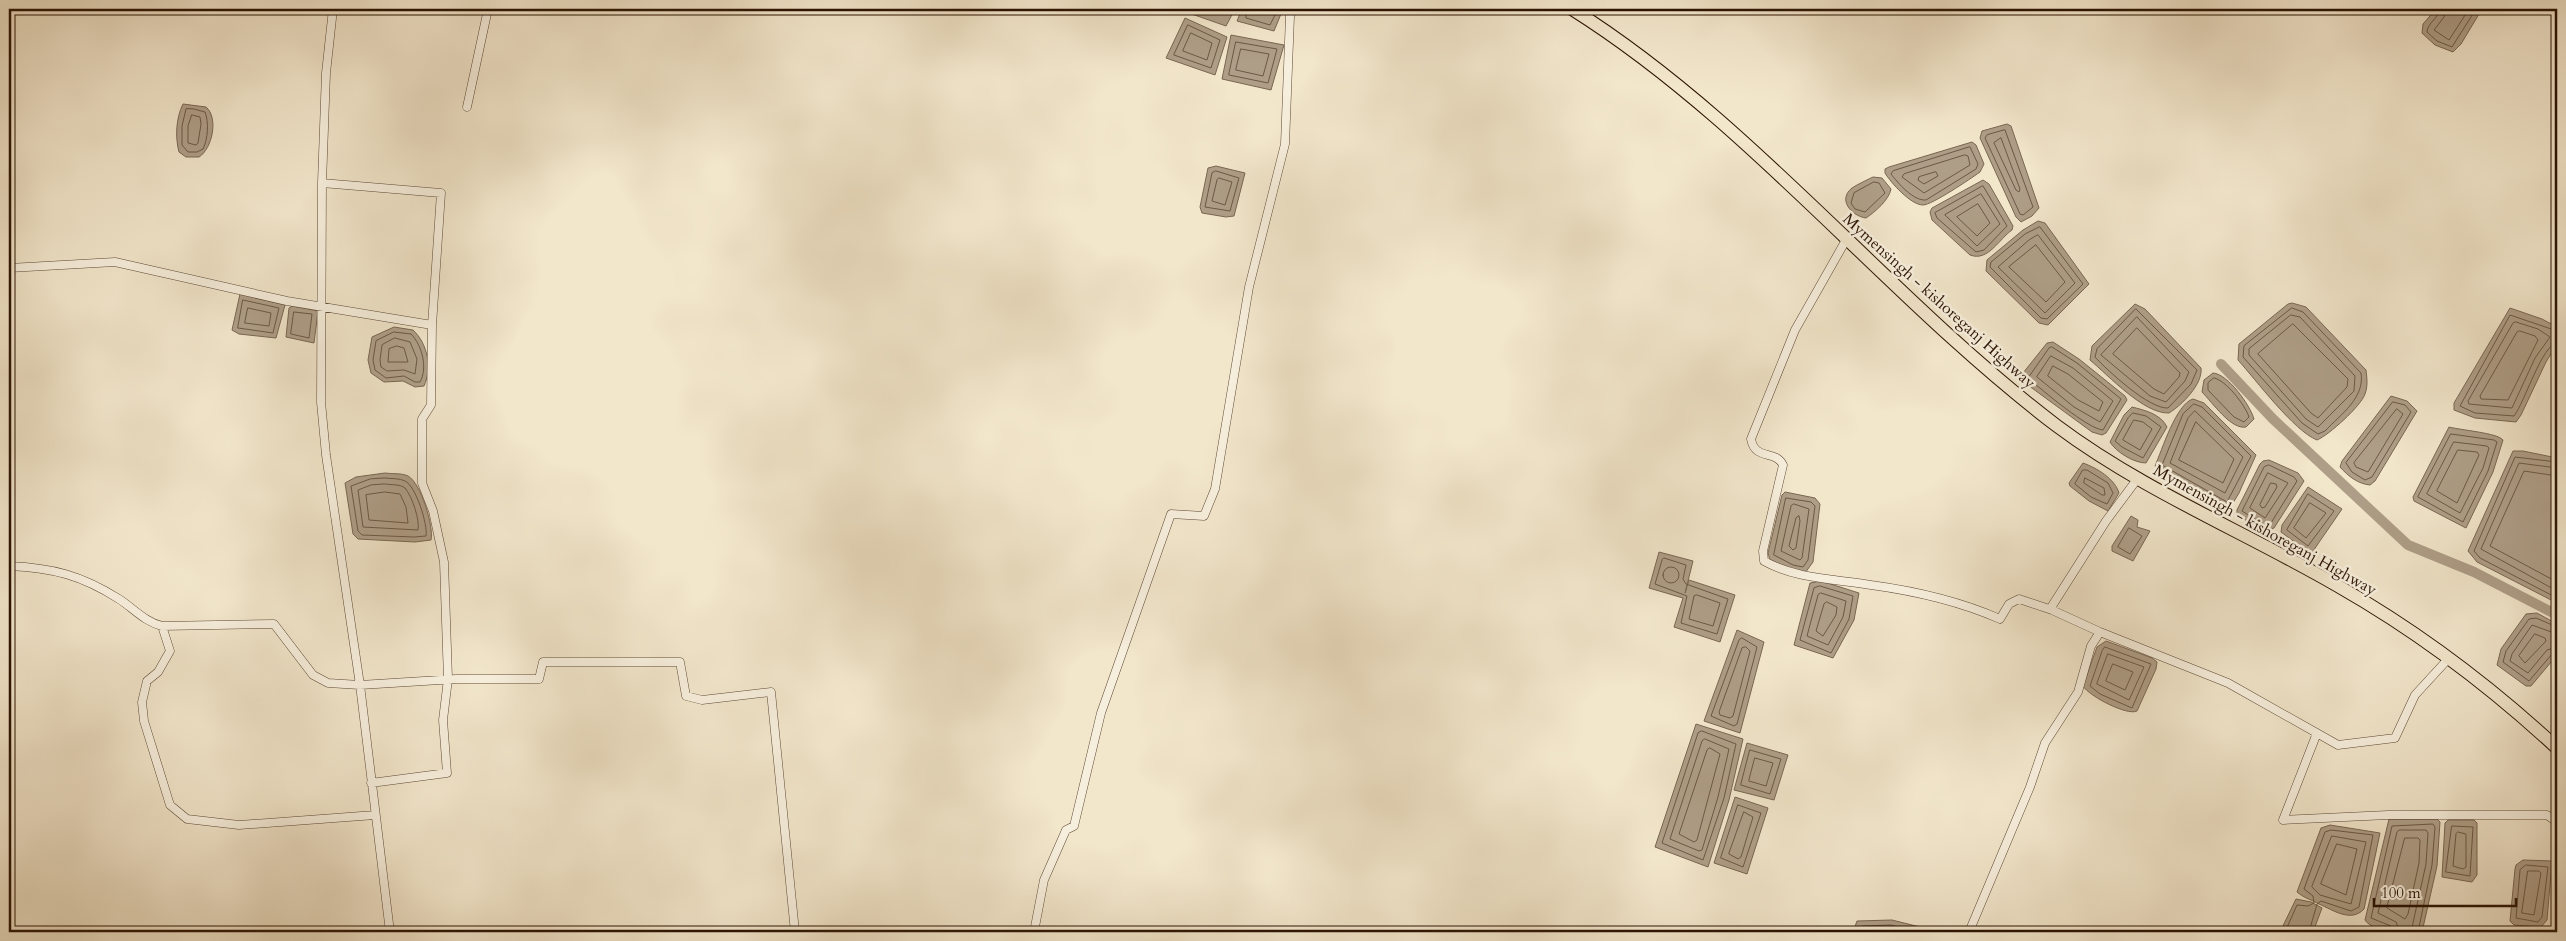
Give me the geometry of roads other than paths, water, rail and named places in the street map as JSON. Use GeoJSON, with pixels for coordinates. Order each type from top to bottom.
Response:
{"type":"FeatureCollection","features":[{"type":"Feature","properties":{"kind":"main road","name":"Mymensingh - kishoreganj Highway"},"geometry":{"type":"LineString","coordinates":[[1572,9],[1623,42],[1740,139],[1970,356],[2008,388],[2074,438],[2138,478],[2338,586],[2449,658],[2491,689],[2557,748]]}},
{"type":"Feature","properties":{"kind":"street"},"geometry":{"type":"LineString","coordinates":[[333,9],[326,73],[322,183],[321,402],[326,455],[360,685],[390,932]]}},
{"type":"Feature","properties":{"kind":"street"},"geometry":{"type":"LineString","coordinates":[[467,107],[488,9]]}},
{"type":"Feature","properties":{"kind":"street"},"geometry":{"type":"LineString","coordinates":[[1034,932],[1044,880],[1066,830],[1074,826],[1101,713],[1170,514],[1204,516],[1215,489],[1249,287],[1285,144],[1290,16],[1292,9]]}},
{"type":"Feature","properties":{"kind":"street"},"geometry":{"type":"LineString","coordinates":[[322,183],[441,193],[432,325],[431,405],[422,419],[422,483],[433,511],[444,562],[448,679],[444,720],[447,773],[371,783]]}},
{"type":"Feature","properties":{"kind":"street"},"geometry":{"type":"LineString","coordinates":[[1846,240],[1795,330],[1752,438],[1753,448],[1756,451],[1782,461],[1783,465],[1763,551],[1764,561],[1787,573],[1874,585],[1968,605],[2000,619],[2009,604],[2019,599],[2052,610],[2100,632],[2228,683],[2338,745],[2395,738],[2415,695],[2449,658]]}},
{"type":"Feature","properties":{"kind":"street"},"geometry":{"type":"LineString","coordinates":[[9,268],[116,262],[287,301],[432,325]]}},
{"type":"Feature","properties":{"kind":"street"},"geometry":{"type":"LineString","coordinates":[[2052,610],[2052,606],[2106,521],[2138,478]]}},
{"type":"Feature","properties":{"kind":"street"},"geometry":{"type":"LineString","coordinates":[[9,566],[44,568],[76,576],[120,600],[153,624],[162,626],[274,624],[313,675],[328,683],[360,685],[448,679],[539,679],[543,662],[680,662],[686,696],[702,700],[771,692],[795,932]]}},
{"type":"Feature","properties":{"kind":"street"},"geometry":{"type":"LineString","coordinates":[[162,626],[170,651],[158,672],[147,681],[142,702],[144,721],[170,806],[187,819],[239,825],[375,815]]}},
{"type":"Feature","properties":{"kind":"street"},"geometry":{"type":"LineString","coordinates":[[1969,932],[2030,787],[2045,743],[2078,692],[2091,646],[2100,632]]}},
{"type":"Feature","properties":{"kind":"street"},"geometry":{"type":"LineString","coordinates":[[2317,733],[2283,820],[2388,815],[2547,815],[2557,822]]}},
{"type":"Feature","properties":{"kind":"water"},"geometry":{"type":"Polygon","coordinates":[[[1187,9],[1235,9],[1226,26],[1186,12],[1187,9]]]}},
{"type":"Feature","properties":{"kind":"water"},"geometry":{"type":"Polygon","coordinates":[[[1242,9],[1283,9],[1274,31],[1237,21],[1242,9]]]}},
{"type":"Feature","properties":{"kind":"water"},"geometry":{"type":"Polygon","coordinates":[[[2436,9],[2482,9],[2461,44],[2453,52],[2435,45],[2422,33],[2423,24],[2436,9]]]}},
{"type":"Feature","properties":{"kind":"water"},"geometry":{"type":"Polygon","coordinates":[[[1185,18],[1227,37],[1215,75],[1166,58],[1185,18]]]}},
{"type":"Feature","properties":{"kind":"water"},"geometry":{"type":"Polygon","coordinates":[[[1231,35],[1284,45],[1271,90],[1222,79],[1231,35]]]}},
{"type":"Feature","properties":{"kind":"water"},"geometry":{"type":"Polygon","coordinates":[[[183,104],[206,107],[212,118],[213,126],[210,141],[204,153],[199,157],[186,157],[179,152],[177,128],[183,104]]]}},
{"type":"Feature","properties":{"kind":"water"},"geometry":{"type":"Polygon","coordinates":[[[2007,124],[2011,126],[2039,208],[2032,216],[2021,222],[2016,217],[1980,138],[1982,131],[2007,124]]]}},
{"type":"Feature","properties":{"kind":"water"},"geometry":{"type":"Polygon","coordinates":[[[1972,142],[1976,145],[1984,164],[1980,172],[1928,204],[1918,204],[1907,198],[1896,188],[1885,173],[1885,169],[1889,167],[1972,142]]]}},
{"type":"Feature","properties":{"kind":"water"},"geometry":{"type":"Polygon","coordinates":[[[1216,166],[1245,173],[1234,216],[1226,217],[1202,213],[1200,207],[1208,168],[1216,166]]]}},
{"type":"Feature","properties":{"kind":"water"},"geometry":{"type":"Polygon","coordinates":[[[1873,177],[1882,178],[1891,189],[1890,193],[1877,209],[1866,218],[1861,217],[1848,207],[1846,197],[1852,188],[1873,177]]]}},
{"type":"Feature","properties":{"kind":"water"},"geometry":{"type":"Polygon","coordinates":[[[1983,180],[1989,184],[2013,226],[2012,230],[1988,253],[1976,256],[1970,255],[1932,220],[1930,212],[1932,208],[1983,180]]]}},
{"type":"Feature","properties":{"kind":"water"},"geometry":{"type":"Polygon","coordinates":[[[2038,221],[2045,223],[2089,284],[2048,325],[2039,323],[1986,271],[1987,260],[2023,230],[2038,221]]]}},
{"type":"Feature","properties":{"kind":"water"},"geometry":{"type":"Polygon","coordinates":[[[240,294],[285,305],[276,338],[239,334],[232,330],[240,294]]]}},
{"type":"Feature","properties":{"kind":"water"},"geometry":{"type":"Polygon","coordinates":[[[2292,303],[2306,307],[2366,370],[2367,388],[2358,406],[2344,420],[2317,440],[2297,427],[2238,360],[2239,344],[2288,304],[2292,303]]]}},
{"type":"Feature","properties":{"kind":"water"},"geometry":{"type":"Polygon","coordinates":[[[2135,304],[2145,309],[2201,368],[2199,381],[2191,394],[2169,413],[2159,412],[2138,401],[2090,360],[2092,346],[2135,304]]]}},
{"type":"Feature","properties":{"kind":"water"},"geometry":{"type":"Polygon","coordinates":[[[292,306],[318,311],[314,343],[286,337],[289,308],[292,306]]]}},
{"type":"Feature","properties":{"kind":"water"},"geometry":{"type":"Polygon","coordinates":[[[2510,308],[2542,319],[2557,327],[2557,344],[2546,362],[2521,415],[2516,422],[2475,418],[2454,410],[2454,403],[2510,308]]]}},
{"type":"Feature","properties":{"kind":"water"},"geometry":{"type":"Polygon","coordinates":[[[394,327],[413,330],[422,342],[428,364],[424,386],[415,387],[403,381],[384,382],[371,373],[368,360],[372,337],[394,327]]]}},
{"type":"Feature","properties":{"kind":"water"},"geometry":{"type":"Polygon","coordinates":[[[2053,342],[2079,359],[2125,396],[2127,400],[2106,433],[2102,435],[2092,432],[2021,380],[2023,373],[2047,343],[2053,342]]]}},
{"type":"Feature","properties":{"kind":"water"},"geometry":{"type":"Polygon","coordinates":[[[2213,373],[2232,384],[2248,406],[2254,419],[2246,427],[2240,427],[2228,420],[2202,392],[2204,380],[2213,373]]]}},
{"type":"Feature","properties":{"kind":"water"},"geometry":{"type":"Polygon","coordinates":[[[2391,396],[2407,401],[2417,411],[2375,481],[2370,485],[2361,483],[2340,467],[2342,461],[2391,396]]]}},
{"type":"Feature","properties":{"kind":"water"},"geometry":{"type":"Polygon","coordinates":[[[2193,399],[2204,403],[2256,455],[2230,508],[2168,476],[2155,466],[2175,418],[2181,409],[2193,399]]]}},
{"type":"Feature","properties":{"kind":"water"},"geometry":{"type":"Polygon","coordinates":[[[2132,407],[2147,411],[2156,416],[2167,427],[2146,463],[2141,463],[2126,456],[2116,450],[2110,442],[2124,415],[2132,407]]]}},
{"type":"Feature","properties":{"kind":"water"},"geometry":{"type":"Polygon","coordinates":[[[2449,427],[2494,435],[2503,440],[2493,472],[2466,528],[2414,501],[2413,497],[2449,427]]]}},
{"type":"Feature","properties":{"kind":"water"},"geometry":{"type":"Polygon","coordinates":[[[2513,451],[2523,451],[2557,458],[2557,603],[2477,562],[2468,551],[2513,451]]]}},
{"type":"Feature","properties":{"kind":"water"},"geometry":{"type":"Polygon","coordinates":[[[2269,460],[2298,473],[2304,481],[2274,528],[2264,531],[2237,515],[2237,510],[2260,464],[2263,461],[2269,460]]]}},
{"type":"Feature","properties":{"kind":"water"},"geometry":{"type":"Polygon","coordinates":[[[2083,463],[2105,475],[2117,488],[2119,493],[2108,511],[2089,501],[2070,486],[2069,483],[2083,463]]]}},
{"type":"Feature","properties":{"kind":"water"},"geometry":{"type":"Polygon","coordinates":[[[385,473],[406,475],[418,487],[426,506],[431,540],[415,542],[358,539],[353,534],[345,483],[356,477],[385,473]]]}},
{"type":"Feature","properties":{"kind":"water"},"geometry":{"type":"Polygon","coordinates":[[[2308,487],[2342,509],[2311,554],[2281,532],[2282,525],[2308,487]]]}},
{"type":"Feature","properties":{"kind":"water"},"geometry":{"type":"Polygon","coordinates":[[[1785,492],[1815,498],[1820,504],[1813,562],[1805,573],[1792,570],[1770,560],[1768,553],[1782,495],[1785,492]]]}},
{"type":"Feature","properties":{"kind":"water"},"geometry":{"type":"Polygon","coordinates":[[[2131,516],[2138,520],[2137,527],[2150,531],[2133,561],[2112,551],[2112,546],[2131,516]]]}},
{"type":"Feature","properties":{"kind":"water"},"geometry":{"type":"Polygon","coordinates":[[[1659,552],[1693,561],[1685,593],[1689,580],[1735,595],[1720,642],[1674,627],[1683,598],[1649,588],[1659,552]]]}},
{"type":"Feature","properties":{"kind":"water"},"geometry":{"type":"Polygon","coordinates":[[[1821,581],[1859,593],[1854,620],[1833,658],[1794,645],[1810,583],[1821,581]]]}},
{"type":"Feature","properties":{"kind":"water"},"geometry":{"type":"Polygon","coordinates":[[[2537,613],[2557,624],[2557,655],[2531,686],[2526,686],[2497,665],[2501,649],[2526,614],[2537,613]]]}},
{"type":"Feature","properties":{"kind":"water"},"geometry":{"type":"Polygon","coordinates":[[[1737,630],[1764,642],[1740,733],[1704,721],[1737,630]]]}},
{"type":"Feature","properties":{"kind":"water"},"geometry":{"type":"Polygon","coordinates":[[[2106,641],[2152,658],[2157,662],[2156,669],[2137,711],[2125,711],[2108,704],[2083,686],[2097,647],[2106,641]]]}},
{"type":"Feature","properties":{"kind":"water"},"geometry":{"type":"Polygon","coordinates":[[[1696,724],[1743,739],[1729,800],[1708,867],[1655,847],[1696,724]]]}},
{"type":"Feature","properties":{"kind":"water"},"geometry":{"type":"Polygon","coordinates":[[[1747,743],[1788,755],[1774,800],[1734,790],[1747,743]]]}},
{"type":"Feature","properties":{"kind":"water"},"geometry":{"type":"Polygon","coordinates":[[[1735,797],[1768,808],[1747,874],[1714,863],[1735,797]]]}},
{"type":"Feature","properties":{"kind":"water"},"geometry":{"type":"Polygon","coordinates":[[[2389,819],[2437,819],[2440,822],[2437,866],[2422,932],[2383,930],[2369,924],[2365,920],[2389,819]]]}},
{"type":"Feature","properties":{"kind":"water"},"geometry":{"type":"Polygon","coordinates":[[[2448,820],[2474,820],[2477,823],[2477,875],[2472,882],[2442,877],[2445,823],[2448,820]]]}},
{"type":"Feature","properties":{"kind":"water"},"geometry":{"type":"Polygon","coordinates":[[[2330,825],[2380,833],[2364,909],[2353,915],[2336,912],[2297,892],[2321,828],[2330,825]]]}},
{"type":"Feature","properties":{"kind":"water"},"geometry":{"type":"Polygon","coordinates":[[[2523,860],[2552,861],[2547,920],[2541,927],[2514,925],[2510,921],[2515,869],[2516,865],[2523,860]]]}},
{"type":"Feature","properties":{"kind":"water"},"geometry":{"type":"Polygon","coordinates":[[[2296,899],[2311,902],[2322,908],[2313,932],[2280,932],[2296,899]]]}},
{"type":"Feature","properties":{"kind":"water"},"geometry":{"type":"Polygon","coordinates":[[[1892,920],[1940,932],[1853,932],[1857,921],[1892,920]]]}},
{"type":"Feature","properties":{"kind":"waterway"},"geometry":{"type":"LineString","coordinates":[[2221,364],[2273,419],[2408,545],[2474,572],[2557,615]]}}]}
